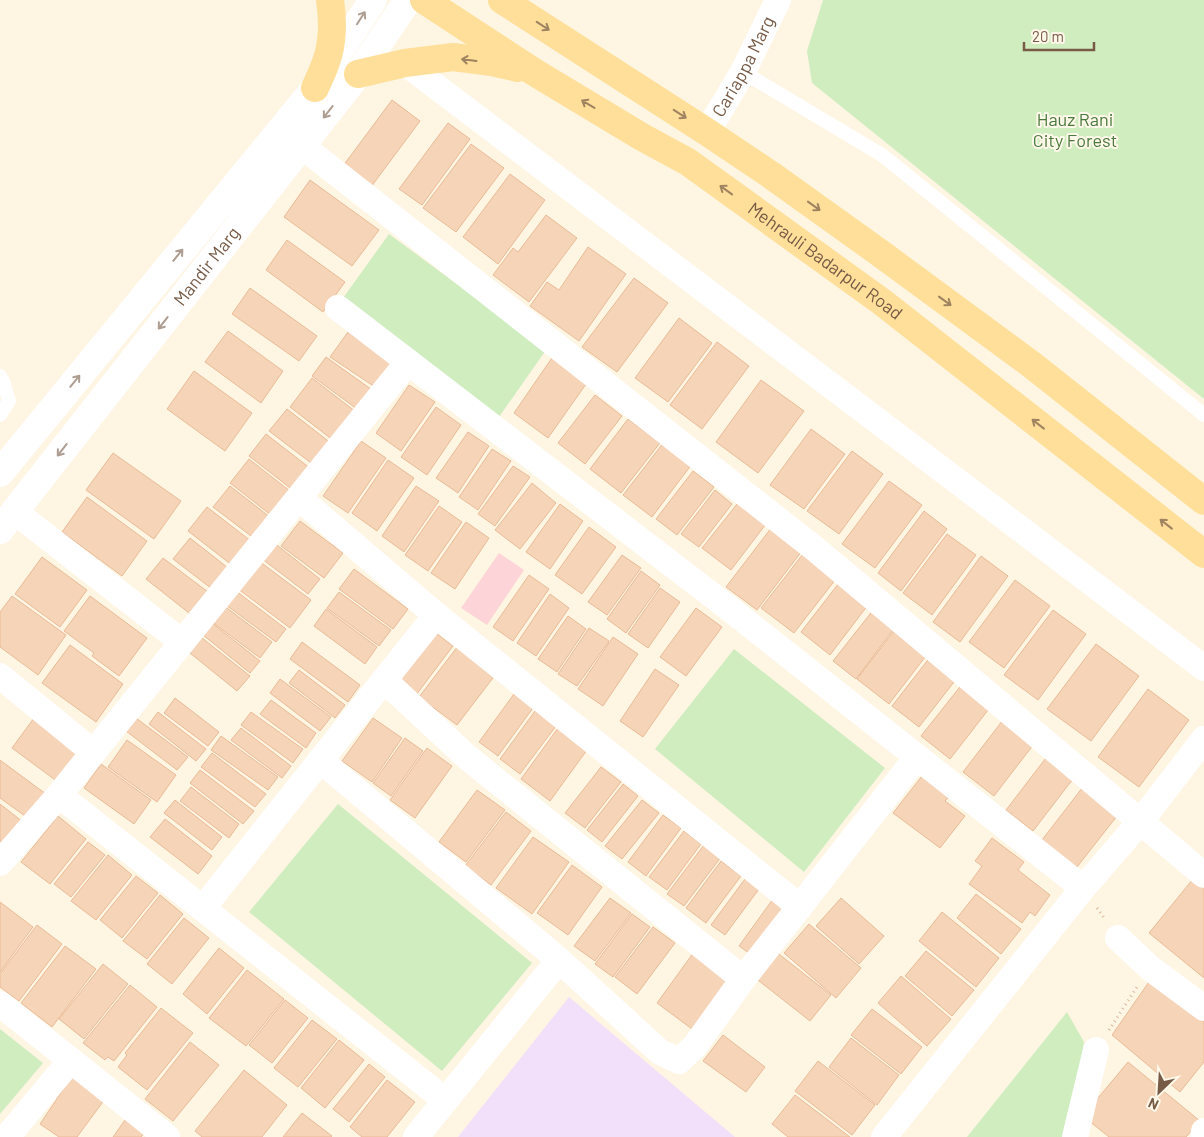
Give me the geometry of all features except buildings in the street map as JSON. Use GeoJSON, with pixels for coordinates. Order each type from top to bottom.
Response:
{"type":"FeatureCollection","features":[{"type":"Feature","properties":{"kind":"main road"},"geometry":{"type":"LineString","coordinates":[[315,88],[327,61],[330,47],[332,18],[330,0]]}},
{"type":"Feature","properties":{"kind":"main road","name":"Mandir Marg"},"geometry":{"type":"LineString","coordinates":[[0,473],[315,88],[372,0]]}},
{"type":"Feature","properties":{"kind":"main road","name":"Mandir Marg"},"geometry":{"type":"LineString","coordinates":[[7,520],[358,74],[408,0]]}},
{"type":"Feature","properties":{"kind":"main road","name":"Mehrauli Badarpur Road"},"geometry":{"type":"LineString","coordinates":[[424,0],[534,72],[642,137],[688,162],[882,302],[1204,554]]}},
{"type":"Feature","properties":{"kind":"main road"},"geometry":{"type":"LineString","coordinates":[[502,0],[707,132],[884,256],[1032,365],[1204,501]]}},
{"type":"Feature","properties":{"kind":"main road"},"geometry":{"type":"LineString","coordinates":[[358,74],[405,63],[453,58],[492,62],[534,72]]}},
{"type":"Feature","properties":{"kind":"street","name":"Cariappa Marg"},"geometry":{"type":"LineString","coordinates":[[707,132],[743,72],[778,0]]}},
{"type":"Feature","properties":{"kind":"street"},"geometry":{"type":"LineString","coordinates":[[405,63],[1204,668]]}},
{"type":"Feature","properties":{"kind":"street"},"geometry":{"type":"LineString","coordinates":[[302,146],[814,548],[1204,875]]}},
{"type":"Feature","properties":{"kind":"street"},"geometry":{"type":"LineString","coordinates":[[338,308],[726,606],[1084,888]]}},
{"type":"Feature","properties":{"kind":"street"},"geometry":{"type":"LineString","coordinates":[[0,863],[59,794],[408,362]]}},
{"type":"Feature","properties":{"kind":"street"},"geometry":{"type":"LineString","coordinates":[[298,498],[436,615],[800,907]]}},
{"type":"Feature","properties":{"kind":"street"},"geometry":{"type":"LineString","coordinates":[[7,520],[182,642]]}},
{"type":"Feature","properties":{"kind":"street"},"geometry":{"type":"LineString","coordinates":[[202,908],[436,615]]}},
{"type":"Feature","properties":{"kind":"street"},"geometry":{"type":"LineString","coordinates":[[0,676],[93,752]]}},
{"type":"Feature","properties":{"kind":"street"},"geometry":{"type":"LineString","coordinates":[[384,680],[467,756],[743,979]]}},
{"type":"Feature","properties":{"kind":"street"},"geometry":{"type":"LineString","coordinates":[[884,1137],[1084,888],[1140,822],[1204,739]]}},
{"type":"Feature","properties":{"kind":"street"},"geometry":{"type":"LineString","coordinates":[[320,760],[559,960],[660,1052],[679,1061],[695,1046],[743,979],[918,757]]}},
{"type":"Feature","properties":{"kind":"street"},"geometry":{"type":"LineString","coordinates":[[59,794],[445,1100]]}},
{"type":"Feature","properties":{"kind":"street"},"geometry":{"type":"LineString","coordinates":[[1118,938],[1150,968],[1204,1008]]}},
{"type":"Feature","properties":{"kind":"street"},"geometry":{"type":"LineString","coordinates":[[416,1137],[559,960]]}},
{"type":"Feature","properties":{"kind":"street"},"geometry":{"type":"LineString","coordinates":[[0,1004],[167,1137]]}},
{"type":"Feature","properties":{"kind":"street"},"geometry":{"type":"LineString","coordinates":[[1075,1137],[1096,1050]]}},
{"type":"Feature","properties":{"kind":"street"},"geometry":{"type":"LineString","coordinates":[[19,1133],[71,1060]]}},
{"type":"Feature","properties":{"kind":"street"},"geometry":{"type":"LineString","coordinates":[[1203,1137],[1204,1131]]}},
{"type":"Feature","properties":{"kind":"lane"},"geometry":{"type":"LineString","coordinates":[[743,72],[882,155],[1204,415]]}},
{"type":"Feature","properties":{"kind":"lane"},"geometry":{"type":"LineString","coordinates":[[0,376],[8,401],[0,415]]}},
{"type":"Feature","properties":{"kind":"path"},"geometry":{"type":"LineString","coordinates":[[1084,888],[1118,938]]}},
{"type":"Feature","properties":{"kind":"path"},"geometry":{"type":"LineString","coordinates":[[1096,1050],[1150,968]]}},
{"type":"Feature","properties":{"kind":"shaded area"},"geometry":{"type":"Polygon","coordinates":[[[499,553],[524,570],[487,625],[461,608],[499,553]]]}},
{"type":"Feature","properties":{"kind":"shaded area"},"geometry":{"type":"Polygon","coordinates":[[[569,997],[735,1137],[458,1137],[569,997]]]}},
{"type":"Feature","properties":{"kind":"green space","name":"Hauz Rani City Forest"},"geometry":{"type":"Polygon","coordinates":[[[823,0],[1204,0],[1204,399],[812,83],[807,51],[823,0]]]}},
{"type":"Feature","properties":{"kind":"green space"},"geometry":{"type":"Polygon","coordinates":[[[389,234],[546,350],[499,417],[343,298],[389,234]]]}},
{"type":"Feature","properties":{"kind":"green space"},"geometry":{"type":"Polygon","coordinates":[[[734,649],[885,768],[804,872],[655,749],[734,649]]]}},
{"type":"Feature","properties":{"kind":"green space"},"geometry":{"type":"Polygon","coordinates":[[[338,804],[532,963],[442,1071],[249,912],[338,804]]]}},
{"type":"Feature","properties":{"kind":"green space"},"geometry":{"type":"Polygon","coordinates":[[[1067,1012],[1084,1042],[1070,1137],[967,1137],[1067,1012]]]}},
{"type":"Feature","properties":{"kind":"green space"},"geometry":{"type":"Polygon","coordinates":[[[0,1029],[43,1063],[0,1114],[0,1029]]]}}]}
